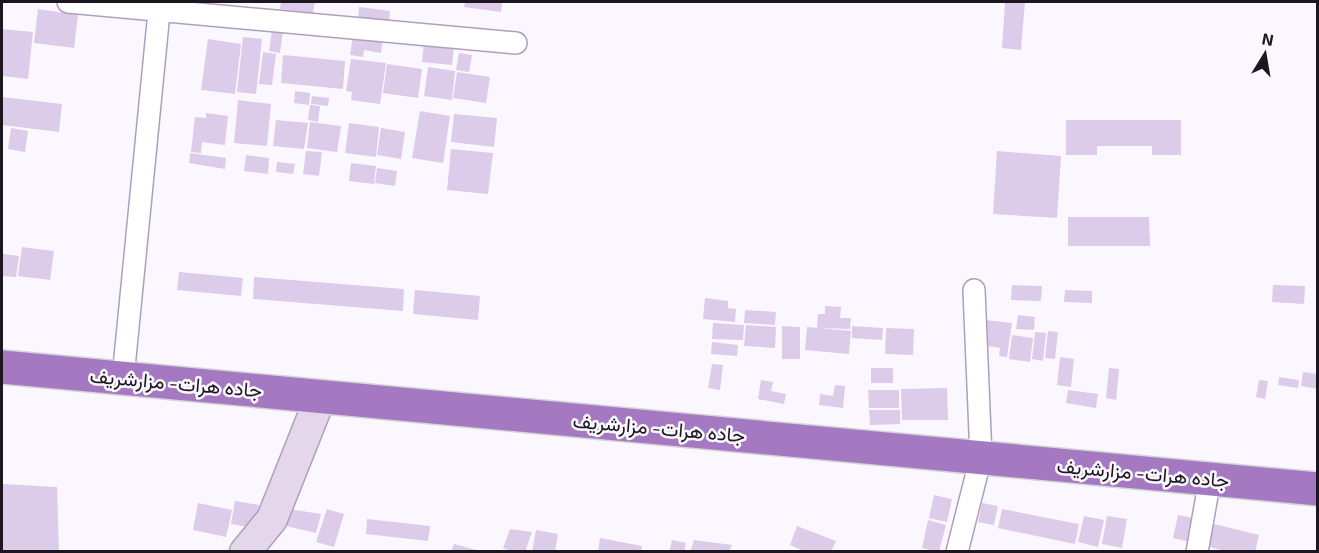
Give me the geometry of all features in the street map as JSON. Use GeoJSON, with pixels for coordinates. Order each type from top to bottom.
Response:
{"type":"FeatureCollection","features":[{"type":"Feature","properties":{"kind":"highway","name":"جاده هرات- مزارشریف"},"geometry":{"type":"LineString","coordinates":[[2,367],[1317,489]]}},
{"type":"Feature","properties":{"kind":"street"},"geometry":{"type":"LineString","coordinates":[[68,2],[160,5],[516,43]]}},
{"type":"Feature","properties":{"kind":"street"},"geometry":{"type":"LineString","coordinates":[[123,378],[160,5]]}},
{"type":"Feature","properties":{"kind":"street"},"geometry":{"type":"LineString","coordinates":[[957,552],[981,458],[974,290]]}},
{"type":"Feature","properties":{"kind":"street"},"geometry":{"type":"LineString","coordinates":[[245,552],[272,519],[321,396]]}},
{"type":"Feature","properties":{"kind":"street"},"geometry":{"type":"LineString","coordinates":[[1197,552],[1210,479]]}},
{"type":"Feature","properties":{"kind":"building"},"geometry":{"type":"Polygon","coordinates":[[[281,2],[315,2],[313,13],[280,9],[281,2]]]}},
{"type":"Feature","properties":{"kind":"building"},"geometry":{"type":"Polygon","coordinates":[[[465,2],[502,2],[501,12],[464,7],[465,2]]]}},
{"type":"Feature","properties":{"kind":"building"},"geometry":{"type":"Polygon","coordinates":[[[1005,2],[1025,2],[1021,50],[1002,48],[1005,2]]]}},
{"type":"Feature","properties":{"kind":"building"},"geometry":{"type":"Polygon","coordinates":[[[359,7],[390,11],[389,24],[358,20],[359,7]]]}},
{"type":"Feature","properties":{"kind":"building"},"geometry":{"type":"Polygon","coordinates":[[[38,9],[78,15],[74,48],[34,43],[38,9]]]}},
{"type":"Feature","properties":{"kind":"building"},"geometry":{"type":"Polygon","coordinates":[[[2,29],[33,32],[28,79],[2,76],[2,29]]]}},
{"type":"Feature","properties":{"kind":"building"},"geometry":{"type":"Polygon","coordinates":[[[272,30],[283,31],[280,53],[269,51],[272,30]]]}},
{"type":"Feature","properties":{"kind":"building"},"geometry":{"type":"Polygon","coordinates":[[[353,34],[383,38],[381,53],[364,50],[363,57],[350,55],[353,34]]]}},
{"type":"Feature","properties":{"kind":"building"},"geometry":{"type":"Polygon","coordinates":[[[243,37],[262,39],[256,94],[237,92],[243,37]]]}},
{"type":"Feature","properties":{"kind":"building"},"geometry":{"type":"Polygon","coordinates":[[[208,39],[241,44],[235,94],[201,90],[208,39]]]}},
{"type":"Feature","properties":{"kind":"building"},"geometry":{"type":"Polygon","coordinates":[[[424,43],[454,47],[452,65],[422,62],[424,43]]]}},
{"type":"Feature","properties":{"kind":"building"},"geometry":{"type":"Polygon","coordinates":[[[263,52],[276,54],[272,85],[259,84],[263,52]]]}},
{"type":"Feature","properties":{"kind":"building"},"geometry":{"type":"Polygon","coordinates":[[[459,53],[472,55],[469,72],[456,70],[459,53]]]}},
{"type":"Feature","properties":{"kind":"building"},"geometry":{"type":"Polygon","coordinates":[[[283,55],[345,61],[343,89],[281,83],[283,55]]]}},
{"type":"Feature","properties":{"kind":"building"},"geometry":{"type":"Polygon","coordinates":[[[351,59],[386,63],[380,104],[351,100],[352,92],[346,91],[351,59]]]}},
{"type":"Feature","properties":{"kind":"building"},"geometry":{"type":"Polygon","coordinates":[[[387,64],[422,69],[418,98],[383,93],[387,64]]]}},
{"type":"Feature","properties":{"kind":"building"},"geometry":{"type":"Polygon","coordinates":[[[428,67],[455,71],[452,100],[424,96],[428,67]]]}},
{"type":"Feature","properties":{"kind":"building"},"geometry":{"type":"Polygon","coordinates":[[[457,72],[490,77],[486,103],[453,98],[457,72]]]}},
{"type":"Feature","properties":{"kind":"building"},"geometry":{"type":"Polygon","coordinates":[[[295,91],[310,93],[309,105],[294,103],[295,91]]]}},
{"type":"Feature","properties":{"kind":"building"},"geometry":{"type":"Polygon","coordinates":[[[312,96],[329,98],[328,106],[311,104],[312,96]]]}},
{"type":"Feature","properties":{"kind":"building"},"geometry":{"type":"Polygon","coordinates":[[[2,97],[62,104],[59,132],[2,125],[2,97]]]}},
{"type":"Feature","properties":{"kind":"building"},"geometry":{"type":"Polygon","coordinates":[[[238,100],[271,104],[267,146],[234,143],[238,100]]]}},
{"type":"Feature","properties":{"kind":"building"},"geometry":{"type":"Polygon","coordinates":[[[310,105],[320,106],[318,122],[308,120],[310,105]]]}},
{"type":"Feature","properties":{"kind":"building"},"geometry":{"type":"Polygon","coordinates":[[[420,111],[450,116],[443,163],[412,158],[420,111]]]}},
{"type":"Feature","properties":{"kind":"building"},"geometry":{"type":"Polygon","coordinates":[[[206,113],[228,116],[225,145],[202,142],[201,153],[191,152],[195,117],[206,118],[206,113]]]}},
{"type":"Feature","properties":{"kind":"building"},"geometry":{"type":"Polygon","coordinates":[[[454,114],[497,118],[494,147],[451,142],[454,114]]]}},
{"type":"Feature","properties":{"kind":"building"},"geometry":{"type":"Polygon","coordinates":[[[276,120],[308,123],[304,149],[273,146],[276,120]]]}},
{"type":"Feature","properties":{"kind":"building"},"geometry":{"type":"Polygon","coordinates":[[[1066,120],[1181,120],[1181,155],[1152,155],[1152,146],[1097,146],[1097,155],[1066,155],[1066,120]]]}},
{"type":"Feature","properties":{"kind":"building"},"geometry":{"type":"Polygon","coordinates":[[[310,122],[341,126],[337,152],[307,148],[310,122]]]}},
{"type":"Feature","properties":{"kind":"building"},"geometry":{"type":"Polygon","coordinates":[[[349,123],[379,127],[376,157],[345,153],[349,123]]]}},
{"type":"Feature","properties":{"kind":"building"},"geometry":{"type":"Polygon","coordinates":[[[11,128],[28,131],[25,152],[8,149],[11,128]]]}},
{"type":"Feature","properties":{"kind":"building"},"geometry":{"type":"Polygon","coordinates":[[[381,128],[405,132],[401,159],[377,155],[381,128]]]}},
{"type":"Feature","properties":{"kind":"building"},"geometry":{"type":"Polygon","coordinates":[[[451,149],[493,153],[488,194],[447,190],[451,149]]]}},
{"type":"Feature","properties":{"kind":"building"},"geometry":{"type":"Polygon","coordinates":[[[306,151],[322,152],[319,176],[303,174],[306,151]]]}},
{"type":"Feature","properties":{"kind":"building"},"geometry":{"type":"Polygon","coordinates":[[[997,151],[1061,156],[1057,218],[993,214],[997,151]]]}},
{"type":"Feature","properties":{"kind":"building"},"geometry":{"type":"Polygon","coordinates":[[[190,153],[226,158],[225,169],[189,163],[190,153]]]}},
{"type":"Feature","properties":{"kind":"building"},"geometry":{"type":"Polygon","coordinates":[[[246,155],[269,158],[268,174],[244,171],[246,155]]]}},
{"type":"Feature","properties":{"kind":"building"},"geometry":{"type":"Polygon","coordinates":[[[277,162],[295,164],[293,174],[276,172],[277,162]]]}},
{"type":"Feature","properties":{"kind":"building"},"geometry":{"type":"Polygon","coordinates":[[[351,163],[376,166],[374,184],[349,181],[351,163]]]}},
{"type":"Feature","properties":{"kind":"building"},"geometry":{"type":"Polygon","coordinates":[[[377,168],[397,171],[395,186],[375,183],[377,168]]]}},
{"type":"Feature","properties":{"kind":"building"},"geometry":{"type":"Polygon","coordinates":[[[1068,217],[1149,217],[1150,246],[1068,246],[1068,217]]]}},
{"type":"Feature","properties":{"kind":"building"},"geometry":{"type":"Polygon","coordinates":[[[22,247],[54,251],[50,280],[18,276],[22,247]]]}},
{"type":"Feature","properties":{"kind":"building"},"geometry":{"type":"Polygon","coordinates":[[[3,254],[19,256],[16,277],[2,276],[3,254]]]}},
{"type":"Feature","properties":{"kind":"building"},"geometry":{"type":"Polygon","coordinates":[[[179,272],[243,278],[241,296],[177,290],[179,272]]]}},
{"type":"Feature","properties":{"kind":"building"},"geometry":{"type":"Polygon","coordinates":[[[254,277],[404,289],[403,311],[253,299],[254,277]]]}},
{"type":"Feature","properties":{"kind":"building"},"geometry":{"type":"Polygon","coordinates":[[[1012,285],[1042,286],[1041,301],[1011,300],[1012,285]]]}},
{"type":"Feature","properties":{"kind":"building"},"geometry":{"type":"Polygon","coordinates":[[[1273,285],[1305,286],[1304,304],[1272,302],[1273,285]]]}},
{"type":"Feature","properties":{"kind":"building"},"geometry":{"type":"Polygon","coordinates":[[[415,290],[480,296],[478,320],[413,314],[415,290]]]}},
{"type":"Feature","properties":{"kind":"building"},"geometry":{"type":"Polygon","coordinates":[[[1065,290],[1092,291],[1092,303],[1064,302],[1065,290]]]}},
{"type":"Feature","properties":{"kind":"building"},"geometry":{"type":"Polygon","coordinates":[[[705,298],[728,301],[728,308],[736,309],[735,322],[703,319],[705,298]]]}},
{"type":"Feature","properties":{"kind":"building"},"geometry":{"type":"Polygon","coordinates":[[[825,306],[841,307],[840,318],[851,318],[850,329],[817,328],[818,314],[825,314],[825,306]]]}},
{"type":"Feature","properties":{"kind":"building"},"geometry":{"type":"Polygon","coordinates":[[[745,310],[776,312],[775,325],[744,323],[745,310]]]}},
{"type":"Feature","properties":{"kind":"building"},"geometry":{"type":"Polygon","coordinates":[[[1018,315],[1035,317],[1034,330],[1016,329],[1018,315]]]}},
{"type":"Feature","properties":{"kind":"building"},"geometry":{"type":"Polygon","coordinates":[[[985,320],[1012,323],[1007,357],[999,356],[1000,348],[982,345],[985,320]]]}},
{"type":"Feature","properties":{"kind":"building"},"geometry":{"type":"Polygon","coordinates":[[[713,323],[744,325],[743,340],[712,339],[713,323]]]}},
{"type":"Feature","properties":{"kind":"building"},"geometry":{"type":"Polygon","coordinates":[[[746,325],[776,327],[775,348],[744,346],[746,325]]]}},
{"type":"Feature","properties":{"kind":"building"},"geometry":{"type":"Polygon","coordinates":[[[782,326],[800,327],[800,359],[782,359],[782,326]]]}},
{"type":"Feature","properties":{"kind":"building"},"geometry":{"type":"Polygon","coordinates":[[[852,326],[883,328],[882,340],[852,338],[852,326]]]}},
{"type":"Feature","properties":{"kind":"building"},"geometry":{"type":"Polygon","coordinates":[[[807,327],[851,331],[849,354],[805,350],[807,327]]]}},
{"type":"Feature","properties":{"kind":"building"},"geometry":{"type":"Polygon","coordinates":[[[886,328],[914,329],[913,355],[885,354],[886,328]]]}},
{"type":"Feature","properties":{"kind":"building"},"geometry":{"type":"Polygon","coordinates":[[[1048,331],[1058,332],[1055,359],[1045,358],[1048,331]]]}},
{"type":"Feature","properties":{"kind":"building"},"geometry":{"type":"Polygon","coordinates":[[[1035,332],[1046,333],[1043,361],[1032,359],[1035,332]]]}},
{"type":"Feature","properties":{"kind":"building"},"geometry":{"type":"Polygon","coordinates":[[[1012,335],[1033,338],[1030,362],[1009,359],[1012,335]]]}},
{"type":"Feature","properties":{"kind":"building"},"geometry":{"type":"Polygon","coordinates":[[[712,342],[738,345],[737,356],[711,354],[712,342]]]}},
{"type":"Feature","properties":{"kind":"building"},"geometry":{"type":"Polygon","coordinates":[[[1060,357],[1074,359],[1071,387],[1057,385],[1060,357]]]}},
{"type":"Feature","properties":{"kind":"building"},"geometry":{"type":"Polygon","coordinates":[[[712,364],[723,365],[720,390],[708,388],[712,364]]]}},
{"type":"Feature","properties":{"kind":"building"},"geometry":{"type":"Polygon","coordinates":[[[871,368],[893,368],[893,383],[871,383],[871,368]]]}},
{"type":"Feature","properties":{"kind":"building"},"geometry":{"type":"Polygon","coordinates":[[[1109,368],[1119,369],[1116,400],[1106,398],[1109,368]]]}},
{"type":"Feature","properties":{"kind":"building"},"geometry":{"type":"Polygon","coordinates":[[[1303,372],[1318,374],[1318,389],[1301,386],[1303,372]]]}},
{"type":"Feature","properties":{"kind":"building"},"geometry":{"type":"Polygon","coordinates":[[[1279,377],[1299,380],[1298,388],[1278,385],[1279,377]]]}},
{"type":"Feature","properties":{"kind":"building"},"geometry":{"type":"Polygon","coordinates":[[[761,380],[773,382],[771,391],[786,394],[784,404],[758,399],[761,380]]]}},
{"type":"Feature","properties":{"kind":"building"},"geometry":{"type":"Polygon","coordinates":[[[1259,380],[1268,381],[1265,399],[1256,397],[1259,380]]]}},
{"type":"Feature","properties":{"kind":"building"},"geometry":{"type":"Polygon","coordinates":[[[835,385],[845,386],[843,408],[819,405],[820,394],[833,396],[835,385]]]}},
{"type":"Feature","properties":{"kind":"building"},"geometry":{"type":"Polygon","coordinates":[[[947,388],[948,420],[902,420],[901,389],[947,388]]]}},
{"type":"Feature","properties":{"kind":"building"},"geometry":{"type":"Polygon","coordinates":[[[868,390],[899,390],[899,408],[869,408],[868,390]]]}},
{"type":"Feature","properties":{"kind":"building"},"geometry":{"type":"Polygon","coordinates":[[[1068,390],[1098,394],[1096,408],[1066,403],[1068,390]]]}},
{"type":"Feature","properties":{"kind":"building"},"geometry":{"type":"Polygon","coordinates":[[[869,410],[900,410],[900,424],[870,425],[869,410]]]}},
{"type":"Feature","properties":{"kind":"building"},"geometry":{"type":"Polygon","coordinates":[[[2,484],[57,487],[59,552],[2,552],[2,484]]]}},
{"type":"Feature","properties":{"kind":"building"},"geometry":{"type":"Polygon","coordinates":[[[934,495],[952,499],[947,522],[929,518],[934,495]]]}},
{"type":"Feature","properties":{"kind":"building"},"geometry":{"type":"Polygon","coordinates":[[[235,501],[259,505],[255,528],[231,524],[235,501]]]}},
{"type":"Feature","properties":{"kind":"building"},"geometry":{"type":"Polygon","coordinates":[[[198,503],[232,510],[226,537],[193,530],[198,503]]]}},
{"type":"Feature","properties":{"kind":"building"},"geometry":{"type":"Polygon","coordinates":[[[982,503],[998,506],[994,525],[978,522],[982,503]]]}},
{"type":"Feature","properties":{"kind":"building"},"geometry":{"type":"Polygon","coordinates":[[[282,508],[321,514],[316,533],[278,524],[282,508]]]}},
{"type":"Feature","properties":{"kind":"building"},"geometry":{"type":"Polygon","coordinates":[[[327,509],[344,514],[334,547],[316,542],[327,509]]]}},
{"type":"Feature","properties":{"kind":"building"},"geometry":{"type":"Polygon","coordinates":[[[1002,509],[1079,524],[1075,544],[998,528],[1002,509]]]}},
{"type":"Feature","properties":{"kind":"building"},"geometry":{"type":"Polygon","coordinates":[[[1178,515],[1199,519],[1194,543],[1173,538],[1178,515]]]}},
{"type":"Feature","properties":{"kind":"building"},"geometry":{"type":"Polygon","coordinates":[[[1084,516],[1104,520],[1098,547],[1078,542],[1084,516]]]}},
{"type":"Feature","properties":{"kind":"building"},"geometry":{"type":"Polygon","coordinates":[[[1107,516],[1127,519],[1122,548],[1102,544],[1107,516]]]}},
{"type":"Feature","properties":{"kind":"building"},"geometry":{"type":"Polygon","coordinates":[[[367,519],[430,526],[428,541],[366,534],[367,519]]]}},
{"type":"Feature","properties":{"kind":"building"},"geometry":{"type":"Polygon","coordinates":[[[928,520],[946,525],[939,552],[922,548],[928,520]]]}},
{"type":"Feature","properties":{"kind":"building"},"geometry":{"type":"Polygon","coordinates":[[[1210,523],[1259,535],[1255,552],[1229,552],[1205,546],[1210,523]]]}},
{"type":"Feature","properties":{"kind":"building"},"geometry":{"type":"Polygon","coordinates":[[[797,526],[836,541],[831,552],[806,552],[790,545],[797,526]]]}},
{"type":"Feature","properties":{"kind":"building"},"geometry":{"type":"Polygon","coordinates":[[[510,529],[532,532],[525,552],[513,552],[503,548],[510,529]]]}},
{"type":"Feature","properties":{"kind":"building"},"geometry":{"type":"Polygon","coordinates":[[[536,530],[558,534],[555,552],[532,552],[536,530]]]}},
{"type":"Feature","properties":{"kind":"building"},"geometry":{"type":"Polygon","coordinates":[[[600,538],[642,546],[641,552],[598,552],[600,538]]]}},
{"type":"Feature","properties":{"kind":"building"},"geometry":{"type":"Polygon","coordinates":[[[672,540],[686,543],[684,552],[669,552],[672,540]]]}},
{"type":"Feature","properties":{"kind":"building"},"geometry":{"type":"Polygon","coordinates":[[[694,540],[732,545],[729,552],[690,552],[694,540]]]}},
{"type":"Feature","properties":{"kind":"building"},"geometry":{"type":"Polygon","coordinates":[[[454,544],[480,551],[480,552],[451,552],[454,544]]]}}]}
